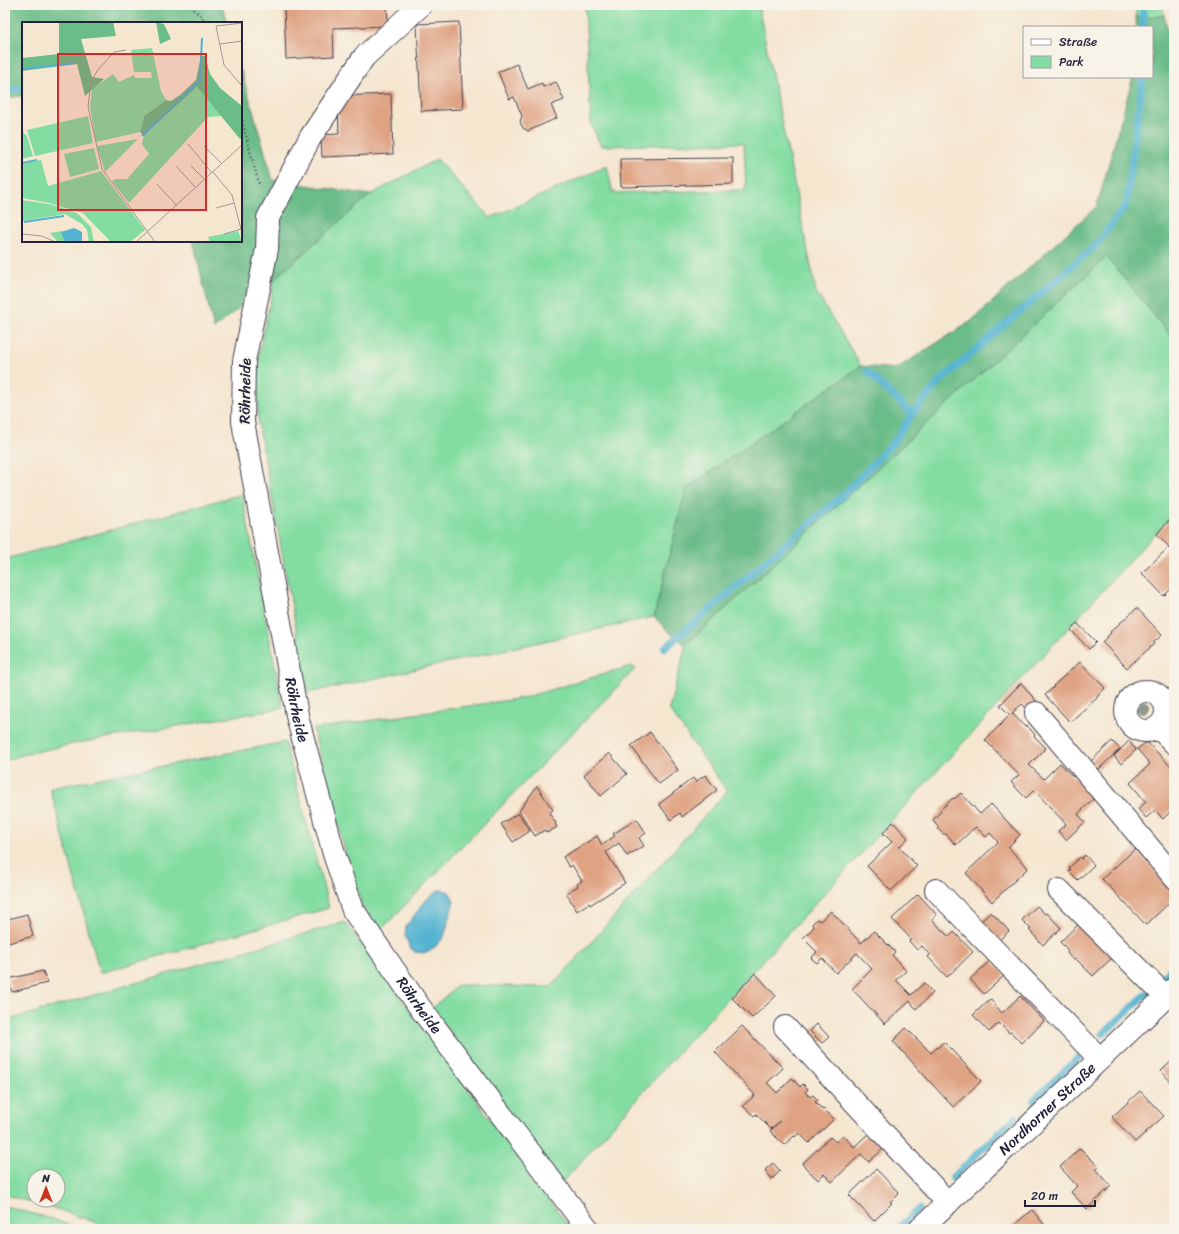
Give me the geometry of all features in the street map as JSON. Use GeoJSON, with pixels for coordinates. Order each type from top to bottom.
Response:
{"type":"FeatureCollection","features":[{"type":"Feature","properties":{"kind":"street"},"geometry":{"type":"LineString","coordinates":[[268,218],[310,138],[364,57],[421,5]]}},
{"type":"Feature","properties":{"kind":"street","name":"Röhrheide"},"geometry":{"type":"LineString","coordinates":[[268,218],[267,249],[244,361],[243,422],[298,720],[334,854],[354,910],[420,1008],[588,1229]]}},
{"type":"Feature","properties":{"kind":"street"},"geometry":{"type":"LineString","coordinates":[[1036,713],[1174,877]]}},
{"type":"Feature","properties":{"kind":"street"},"geometry":{"type":"LineString","coordinates":[[1158,727],[1174,743]]}},
{"type":"Feature","properties":{"kind":"street"},"geometry":{"type":"LineString","coordinates":[[936,890],[1100,1059]]}},
{"type":"Feature","properties":{"kind":"street"},"geometry":{"type":"LineString","coordinates":[[1059,890],[1170,993]]}},
{"type":"Feature","properties":{"kind":"street","name":"Nordhorner Straße"},"geometry":{"type":"LineString","coordinates":[[920,1229],[1170,993]]}},
{"type":"Feature","properties":{"kind":"street"},"geometry":{"type":"LineString","coordinates":[[785,1027],[948,1203]]}},
{"type":"Feature","properties":{"kind":"path"},"geometry":{"type":"LineString","coordinates":[[186,5],[191,6],[207,22]]}},
{"type":"Feature","properties":{"kind":"path"},"geometry":{"type":"LineString","coordinates":[[242,121],[268,218]]}},
{"type":"Feature","properties":{"kind":"green space"},"geometry":{"type":"Polygon","coordinates":[[[5,5],[222,5],[227,22],[22,22],[22,96],[5,98],[5,5]]]}},
{"type":"Feature","properties":{"kind":"green space"},"geometry":{"type":"Polygon","coordinates":[[[585,5],[758,5],[816,292],[861,366],[686,489],[654,617],[308,693],[258,423],[257,362],[275,278],[370,195],[437,159],[490,218],[607,166],[613,193],[746,190],[744,143],[601,146],[591,124],[585,5]]]}},
{"type":"Feature","properties":{"kind":"green space"},"geometry":{"type":"Polygon","coordinates":[[[1136,5],[1163,5],[1164,16],[1136,17],[1136,5]]]}},
{"type":"Feature","properties":{"kind":"green space"},"geometry":{"type":"Polygon","coordinates":[[[1164,16],[1174,53],[1174,340],[1107,257],[686,645],[670,633],[654,617],[686,489],[861,366],[896,369],[970,322],[1097,206],[1133,78],[1153,78],[1153,26],[1136,26],[1136,17],[1164,16]]]}},
{"type":"Feature","properties":{"kind":"green space"},"geometry":{"type":"Polygon","coordinates":[[[242,73],[273,180],[370,195],[214,329],[193,242],[242,242],[242,73]]]}},
{"type":"Feature","properties":{"kind":"green space"},"geometry":{"type":"Polygon","coordinates":[[[1107,257],[1174,340],[1174,513],[667,1065],[562,1183],[432,1008],[458,985],[551,987],[727,791],[669,709],[686,645],[1107,257]]]}},
{"type":"Feature","properties":{"kind":"green space"},"geometry":{"type":"Polygon","coordinates":[[[242,494],[283,708],[77,743],[22,755],[5,761],[5,555],[9,558],[242,494]]]}},
{"type":"Feature","properties":{"kind":"green space"},"geometry":{"type":"Polygon","coordinates":[[[631,666],[635,669],[379,932],[362,906],[345,851],[313,729],[523,698],[631,666]]]}},
{"type":"Feature","properties":{"kind":"green space"},"geometry":{"type":"Polygon","coordinates":[[[285,742],[329,908],[100,973],[50,788],[285,742]]]}},
{"type":"Feature","properties":{"kind":"green space"},"geometry":{"type":"Polygon","coordinates":[[[345,922],[571,1229],[114,1229],[53,1208],[66,1208],[66,1168],[26,1168],[26,1201],[5,1195],[5,1021],[345,922]]]}},
{"type":"Feature","properties":{"kind":"green space"},"geometry":{"type":"Polygon","coordinates":[[[5,1206],[55,1220],[81,1229],[5,1229],[5,1206]]]}},
{"type":"Feature","properties":{"kind":"water"},"geometry":{"type":"Polygon","coordinates":[[[439,890],[449,892],[454,901],[444,937],[429,952],[415,952],[410,948],[405,936],[406,926],[426,900],[439,890]]]}},
{"type":"Feature","properties":{"kind":"building"},"geometry":{"type":"Polygon","coordinates":[[[284,5],[387,5],[388,26],[333,28],[334,56],[286,59],[284,5]]]}},
{"type":"Feature","properties":{"kind":"building"},"geometry":{"type":"Polygon","coordinates":[[[459,22],[463,109],[421,111],[417,24],[459,22]]]}},
{"type":"Feature","properties":{"kind":"building"},"geometry":{"type":"Polygon","coordinates":[[[517,64],[528,89],[542,83],[543,87],[556,82],[564,100],[551,105],[557,118],[528,131],[523,128],[520,122],[522,116],[514,97],[509,99],[498,72],[517,64]]]}},
{"type":"Feature","properties":{"kind":"building"},"geometry":{"type":"Polygon","coordinates":[[[391,94],[393,154],[322,157],[321,135],[339,134],[338,96],[391,94]]]}},
{"type":"Feature","properties":{"kind":"building"},"geometry":{"type":"Polygon","coordinates":[[[733,158],[733,184],[621,187],[620,159],[733,158]]]}},
{"type":"Feature","properties":{"kind":"building"},"geometry":{"type":"Polygon","coordinates":[[[1174,515],[1174,586],[1164,596],[1142,573],[1169,547],[1157,534],[1174,515]]]}},
{"type":"Feature","properties":{"kind":"building"},"geometry":{"type":"Polygon","coordinates":[[[1137,608],[1162,635],[1127,668],[1102,642],[1111,633],[1110,632],[1137,608]]]}},
{"type":"Feature","properties":{"kind":"building"},"geometry":{"type":"Polygon","coordinates":[[[1077,623],[1096,642],[1089,649],[1071,630],[1077,623]]]}},
{"type":"Feature","properties":{"kind":"building"},"geometry":{"type":"Polygon","coordinates":[[[1080,662],[1105,688],[1097,698],[1070,722],[1045,695],[1080,662]]]}},
{"type":"Feature","properties":{"kind":"building"},"geometry":{"type":"Polygon","coordinates":[[[1021,683],[1037,702],[1029,711],[1022,704],[1012,713],[1025,727],[1026,726],[1031,730],[1035,735],[1034,736],[1046,748],[1029,765],[1044,779],[1060,763],[1094,798],[1078,814],[1085,822],[1066,840],[1058,831],[1066,824],[1034,790],[1026,798],[1018,790],[1011,782],[1019,775],[985,740],[1010,715],[1000,705],[1021,683]]]}},
{"type":"Feature","properties":{"kind":"building"},"geometry":{"type":"Polygon","coordinates":[[[650,732],[678,770],[659,784],[631,746],[650,732]]]}},
{"type":"Feature","properties":{"kind":"building"},"geometry":{"type":"Polygon","coordinates":[[[1112,741],[1120,749],[1099,769],[1091,761],[1112,741]]]}},
{"type":"Feature","properties":{"kind":"building"},"geometry":{"type":"Polygon","coordinates":[[[1129,741],[1136,750],[1121,764],[1114,756],[1129,741]]]}},
{"type":"Feature","properties":{"kind":"building"},"geometry":{"type":"Polygon","coordinates":[[[1145,743],[1148,743],[1174,770],[1172,772],[1174,775],[1174,808],[1163,819],[1155,810],[1146,818],[1138,809],[1146,802],[1130,783],[1150,764],[1137,749],[1145,743]]]}},
{"type":"Feature","properties":{"kind":"building"},"geometry":{"type":"Polygon","coordinates":[[[609,753],[627,774],[601,796],[584,775],[609,753]]]}},
{"type":"Feature","properties":{"kind":"building"},"geometry":{"type":"Polygon","coordinates":[[[705,775],[717,790],[682,817],[680,813],[671,820],[659,804],[693,778],[696,782],[705,775]]]}},
{"type":"Feature","properties":{"kind":"building"},"geometry":{"type":"Polygon","coordinates":[[[537,786],[553,810],[549,813],[557,827],[547,833],[545,830],[535,836],[519,811],[537,786]]]}},
{"type":"Feature","properties":{"kind":"building"},"geometry":{"type":"Polygon","coordinates":[[[961,793],[980,814],[991,804],[1020,835],[1008,847],[1028,868],[992,902],[966,873],[998,842],[990,833],[986,837],[976,827],[956,845],[946,834],[943,834],[938,829],[938,826],[933,820],[941,811],[940,810],[961,793]]]}},
{"type":"Feature","properties":{"kind":"building"},"geometry":{"type":"Polygon","coordinates":[[[518,813],[530,831],[513,842],[501,824],[518,813]]]}},
{"type":"Feature","properties":{"kind":"building"},"geometry":{"type":"Polygon","coordinates":[[[637,819],[646,833],[639,838],[644,846],[627,856],[619,843],[606,852],[625,883],[590,905],[589,903],[577,911],[566,893],[578,886],[577,884],[582,881],[572,865],[569,867],[563,857],[597,836],[602,845],[615,836],[613,834],[637,819]]]}},
{"type":"Feature","properties":{"kind":"building"},"geometry":{"type":"Polygon","coordinates":[[[893,822],[908,838],[899,847],[917,866],[891,891],[867,866],[892,842],[883,833],[893,822]]]}},
{"type":"Feature","properties":{"kind":"building"},"geometry":{"type":"Polygon","coordinates":[[[1135,849],[1174,891],[1174,898],[1146,925],[1102,879],[1135,849]]]}},
{"type":"Feature","properties":{"kind":"building"},"geometry":{"type":"Polygon","coordinates":[[[1085,855],[1094,865],[1078,880],[1069,871],[1071,869],[1069,868],[1080,857],[1081,859],[1085,855]]]}},
{"type":"Feature","properties":{"kind":"building"},"geometry":{"type":"Polygon","coordinates":[[[918,894],[937,915],[932,919],[940,928],[949,937],[954,932],[973,952],[947,977],[928,957],[930,955],[922,946],[917,950],[909,941],[911,939],[892,919],[918,894]]]}},
{"type":"Feature","properties":{"kind":"building"},"geometry":{"type":"Polygon","coordinates":[[[1037,906],[1045,914],[1047,913],[1061,928],[1043,945],[1022,920],[1037,906]]]}},
{"type":"Feature","properties":{"kind":"building"},"geometry":{"type":"Polygon","coordinates":[[[831,911],[861,943],[874,931],[895,952],[892,955],[906,971],[896,980],[911,995],[924,983],[933,993],[916,1009],[910,1001],[885,1024],[852,989],[872,969],[857,953],[836,973],[822,958],[817,963],[811,958],[817,952],[803,938],[814,927],[812,924],[817,919],[820,921],[831,911]]]}},
{"type":"Feature","properties":{"kind":"building"},"geometry":{"type":"Polygon","coordinates":[[[991,912],[1009,931],[997,942],[979,923],[991,912]]]}},
{"type":"Feature","properties":{"kind":"building"},"geometry":{"type":"Polygon","coordinates":[[[27,914],[33,936],[5,944],[5,920],[27,914]]]}},
{"type":"Feature","properties":{"kind":"building"},"geometry":{"type":"Polygon","coordinates":[[[1083,920],[1115,955],[1093,976],[1076,959],[1073,960],[1067,953],[1068,950],[1060,942],[1083,920]]]}},
{"type":"Feature","properties":{"kind":"building"},"geometry":{"type":"Polygon","coordinates":[[[991,960],[1005,975],[984,994],[970,979],[991,960]]]}},
{"type":"Feature","properties":{"kind":"building"},"geometry":{"type":"Polygon","coordinates":[[[43,971],[47,983],[12,992],[8,979],[43,971]]]}},
{"type":"Feature","properties":{"kind":"building"},"geometry":{"type":"Polygon","coordinates":[[[755,973],[776,996],[752,1018],[732,998],[755,973]]]}},
{"type":"Feature","properties":{"kind":"building"},"geometry":{"type":"Polygon","coordinates":[[[1020,996],[1044,1021],[1021,1043],[1011,1032],[1009,1033],[999,1023],[989,1032],[973,1015],[990,999],[1002,1013],[1020,996]]]}},
{"type":"Feature","properties":{"kind":"building"},"geometry":{"type":"Polygon","coordinates":[[[817,1024],[829,1037],[822,1043],[810,1031],[817,1024]]]}},
{"type":"Feature","properties":{"kind":"building"},"geometry":{"type":"Polygon","coordinates":[[[742,1026],[783,1068],[767,1083],[777,1093],[792,1078],[800,1087],[803,1084],[808,1089],[805,1092],[810,1097],[813,1095],[818,1100],[815,1102],[834,1119],[809,1143],[799,1133],[784,1145],[770,1131],[780,1121],[771,1129],[756,1114],[754,1116],[743,1106],[755,1095],[715,1052],[742,1026]]]}},
{"type":"Feature","properties":{"kind":"building"},"geometry":{"type":"Polygon","coordinates":[[[906,1028],[931,1053],[944,1042],[981,1081],[953,1107],[893,1041],[906,1028]]]}},
{"type":"Feature","properties":{"kind":"building"},"geometry":{"type":"Polygon","coordinates":[[[1174,1059],[1174,1085],[1161,1071],[1174,1059]]]}},
{"type":"Feature","properties":{"kind":"building"},"geometry":{"type":"Polygon","coordinates":[[[1140,1091],[1164,1116],[1135,1142],[1112,1117],[1140,1091]]]}},
{"type":"Feature","properties":{"kind":"building"},"geometry":{"type":"Polygon","coordinates":[[[869,1133],[884,1148],[869,1162],[861,1154],[832,1182],[824,1174],[818,1180],[802,1164],[830,1137],[836,1142],[843,1135],[854,1147],[869,1133]]]}},
{"type":"Feature","properties":{"kind":"building"},"geometry":{"type":"Polygon","coordinates":[[[1080,1148],[1099,1167],[1096,1169],[1111,1186],[1087,1209],[1071,1192],[1077,1186],[1060,1167],[1080,1148]]]}},
{"type":"Feature","properties":{"kind":"building"},"geometry":{"type":"Polygon","coordinates":[[[773,1163],[780,1171],[772,1179],[765,1170],[773,1163]]]}},
{"type":"Feature","properties":{"kind":"building"},"geometry":{"type":"Polygon","coordinates":[[[876,1169],[899,1193],[890,1202],[892,1203],[874,1221],[849,1195],[876,1169]]]}},
{"type":"Feature","properties":{"kind":"building"},"geometry":{"type":"Polygon","coordinates":[[[1032,1210],[1048,1229],[1009,1229],[1032,1210]]]}},
{"type":"Feature","properties":{"kind":"building"},"geometry":{"type":"Polygon","coordinates":[[[1132,1224],[1134,1229],[1116,1229],[1132,1224]]]}},
{"type":"Feature","properties":{"kind":"waterway"},"geometry":{"type":"LineString","coordinates":[[1143,5],[1143,26]]}},
{"type":"Feature","properties":{"kind":"waterway"},"geometry":{"type":"LineString","coordinates":[[665,648],[843,495],[893,443],[912,414],[940,381],[1096,245],[1126,205],[1143,78]]}},
{"type":"Feature","properties":{"kind":"waterway"},"geometry":{"type":"LineString","coordinates":[[5,90],[22,88]]}},
{"type":"Feature","properties":{"kind":"waterway"},"geometry":{"type":"LineString","coordinates":[[867,371],[912,414]]}},
{"type":"Feature","properties":{"kind":"waterway"},"geometry":{"type":"LineString","coordinates":[[1162,977],[1174,966]]}},
{"type":"Feature","properties":{"kind":"waterway"},"geometry":{"type":"LineString","coordinates":[[1103,1034],[1146,994]]}},
{"type":"Feature","properties":{"kind":"waterway"},"geometry":{"type":"LineString","coordinates":[[1034,1100],[1079,1057]]}},
{"type":"Feature","properties":{"kind":"waterway"},"geometry":{"type":"LineString","coordinates":[[952,1178],[1016,1117]]}},
{"type":"Feature","properties":{"kind":"waterway"},"geometry":{"type":"LineString","coordinates":[[897,1229],[919,1209]]}}]}
